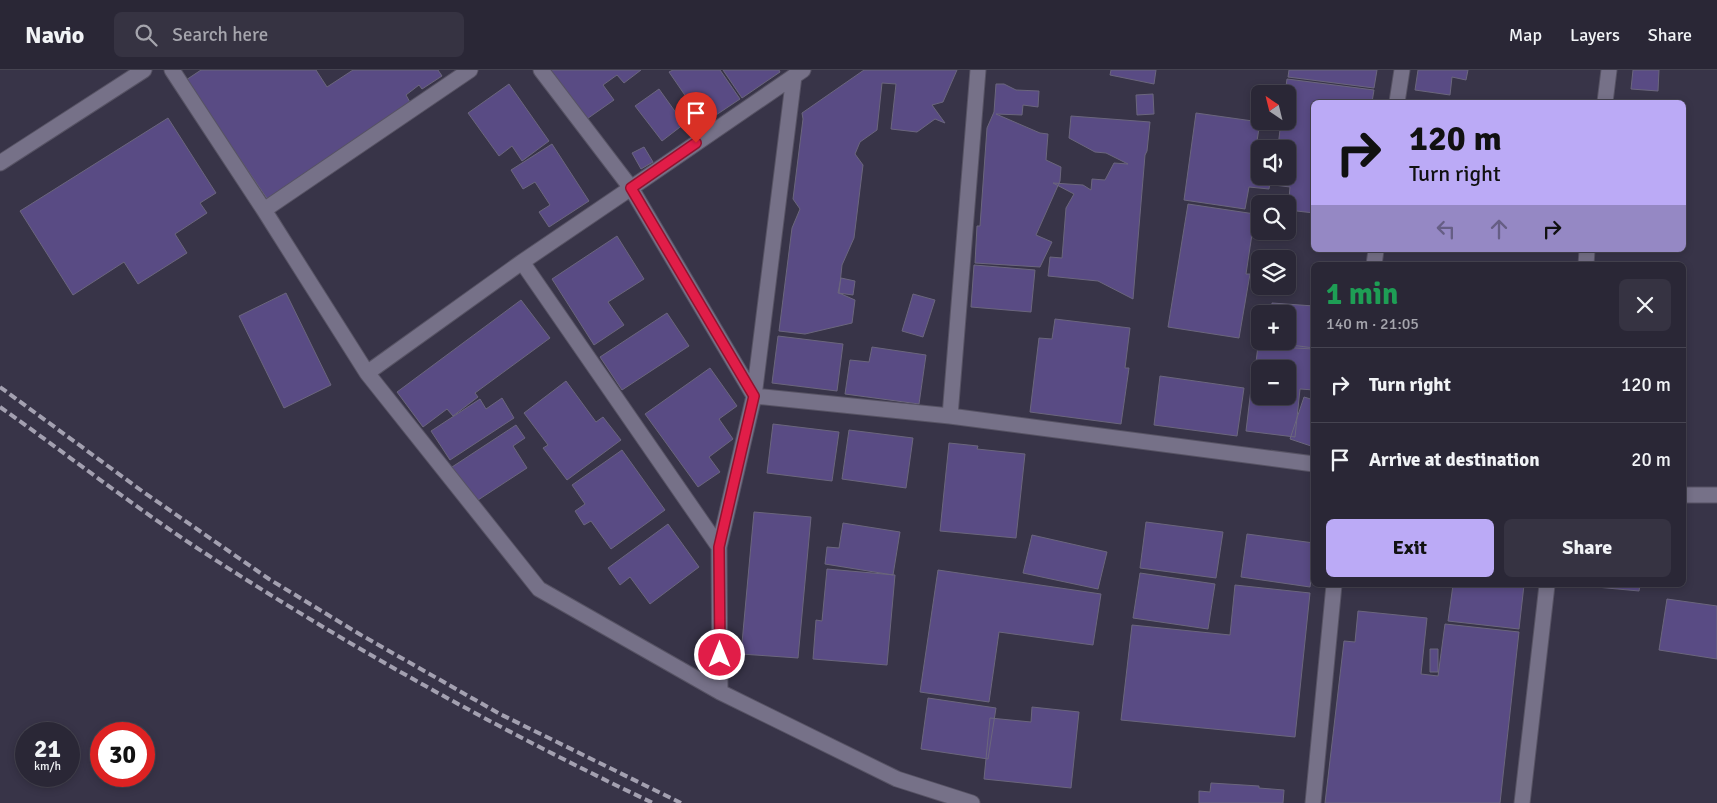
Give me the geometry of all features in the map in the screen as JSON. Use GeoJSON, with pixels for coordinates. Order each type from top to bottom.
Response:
{"type":"FeatureCollection","features":[{"type":"Feature","properties":{"kind":"street"},"geometry":{"type":"LineString","coordinates":[[0,164],[144,70]]}},
{"type":"Feature","properties":{"kind":"street"},"geometry":{"type":"LineString","coordinates":[[172,70],[264,210],[367,373],[539,589],[720,692],[896,778],[972,803]]}},
{"type":"Feature","properties":{"kind":"street"},"geometry":{"type":"LineString","coordinates":[[264,210],[470,70]]}},
{"type":"Feature","properties":{"kind":"street"},"geometry":{"type":"LineString","coordinates":[[541,70],[631,188],[754,396]]}},
{"type":"Feature","properties":{"kind":"street"},"geometry":{"type":"LineString","coordinates":[[950,416],[978,70]]}},
{"type":"Feature","properties":{"kind":"street"},"geometry":{"type":"LineString","coordinates":[[1397,100],[1402,70]]}},
{"type":"Feature","properties":{"kind":"street"},"geometry":{"type":"LineString","coordinates":[[1605,100],[1609,70]]}},
{"type":"Feature","properties":{"kind":"street"},"geometry":{"type":"LineString","coordinates":[[367,373],[522,262],[799,73]]}},
{"type":"Feature","properties":{"kind":"street"},"geometry":{"type":"LineString","coordinates":[[720,692],[719,547],[754,396],[799,73]]}},
{"type":"Feature","properties":{"kind":"street"},"geometry":{"type":"LineString","coordinates":[[522,262],[719,547]]}},
{"type":"Feature","properties":{"kind":"street"},"geometry":{"type":"LineString","coordinates":[[754,396],[950,416],[1311,464]]}},
{"type":"Feature","properties":{"kind":"street"},"geometry":{"type":"LineString","coordinates":[[1686,495],[1717,495]]}},
{"type":"Feature","properties":{"kind":"street"},"geometry":{"type":"LineString","coordinates":[[1312,803],[1334,587]]}},
{"type":"Feature","properties":{"kind":"street"},"geometry":{"type":"LineString","coordinates":[[1522,803],[1548,587]]}},
{"type":"Feature","properties":{"kind":"building"},"geometry":{"type":"Polygon","coordinates":[[[201,70],[316,70],[327,87],[353,70],[438,70],[442,76],[422,89],[419,85],[406,95],[411,104],[268,200],[186,80],[201,70]]]}},
{"type":"Feature","properties":{"kind":"building"},"geometry":{"type":"Polygon","coordinates":[[[547,70],[641,70],[624,83],[617,75],[603,85],[614,100],[584,121],[547,70]]]}},
{"type":"Feature","properties":{"kind":"building"},"geometry":{"type":"Polygon","coordinates":[[[673,70],[720,70],[740,99],[704,123],[669,72],[673,70]]]}},
{"type":"Feature","properties":{"kind":"building"},"geometry":{"type":"Polygon","coordinates":[[[723,70],[779,70],[780,72],[742,98],[723,70]]]}},
{"type":"Feature","properties":{"kind":"building"},"geometry":{"type":"Polygon","coordinates":[[[864,70],[957,70],[943,102],[932,105],[945,123],[935,119],[917,132],[891,129],[896,84],[882,83],[877,130],[860,142],[855,154],[863,165],[854,238],[842,265],[839,293],[855,300],[852,323],[805,334],[779,331],[792,228],[800,209],[793,199],[803,119],[802,113],[864,70]]]}},
{"type":"Feature","properties":{"kind":"building"},"geometry":{"type":"Polygon","coordinates":[[[1111,70],[1156,70],[1154,84],[1110,75],[1111,70]]]}},
{"type":"Feature","properties":{"kind":"building"},"geometry":{"type":"Polygon","coordinates":[[[1289,70],[1377,70],[1374,88],[1288,77],[1289,70]]]}},
{"type":"Feature","properties":{"kind":"building"},"geometry":{"type":"Polygon","coordinates":[[[1418,70],[1468,70],[1466,80],[1452,77],[1450,95],[1415,90],[1418,70]]]}},
{"type":"Feature","properties":{"kind":"building"},"geometry":{"type":"Polygon","coordinates":[[[1633,70],[1659,70],[1658,91],[1631,89],[1633,70]]]}},
{"type":"Feature","properties":{"kind":"building"},"geometry":{"type":"Polygon","coordinates":[[[1287,79],[1374,90],[1372,100],[1311,100],[1311,213],[1296,211],[1296,195],[1289,195],[1290,187],[1274,185],[1296,185],[1296,140],[1279,140],[1280,130],[1296,130],[1296,85],[1286,85],[1287,79]]]}},
{"type":"Feature","properties":{"kind":"building"},"geometry":{"type":"Polygon","coordinates":[[[509,84],[549,141],[522,161],[512,146],[499,156],[468,113],[509,84]]]}},
{"type":"Feature","properties":{"kind":"building"},"geometry":{"type":"Polygon","coordinates":[[[996,84],[1004,84],[1016,90],[1039,91],[1038,107],[1023,105],[1022,115],[996,114],[1040,133],[1048,134],[1046,160],[1061,167],[1060,181],[1036,235],[1052,242],[1040,267],[975,263],[977,226],[980,226],[987,128],[994,112],[996,84]]]}},
{"type":"Feature","properties":{"kind":"building"},"geometry":{"type":"Polygon","coordinates":[[[659,89],[684,124],[662,141],[635,106],[659,89]]]}},
{"type":"Feature","properties":{"kind":"building"},"geometry":{"type":"Polygon","coordinates":[[[1153,94],[1154,114],[1137,115],[1136,95],[1153,94]]]}},
{"type":"Feature","properties":{"kind":"building"},"geometry":{"type":"Polygon","coordinates":[[[1196,113],[1251,121],[1251,130],[1259,130],[1257,140],[1251,140],[1251,185],[1270,185],[1269,189],[1249,187],[1245,209],[1184,200],[1196,113]]]}},
{"type":"Feature","properties":{"kind":"building"},"geometry":{"type":"Polygon","coordinates":[[[1071,116],[1150,122],[1145,155],[1133,299],[1098,281],[1048,276],[1050,257],[1062,258],[1066,208],[1074,194],[1053,183],[1083,185],[1091,190],[1092,179],[1105,180],[1114,163],[1128,164],[1106,153],[1095,152],[1069,138],[1071,116]]]}},
{"type":"Feature","properties":{"kind":"building"},"geometry":{"type":"Polygon","coordinates":[[[168,118],[216,193],[200,203],[207,213],[175,234],[187,253],[138,284],[124,262],[73,295],[20,211],[168,118]]]}},
{"type":"Feature","properties":{"kind":"building"},"geometry":{"type":"Polygon","coordinates":[[[552,144],[589,201],[549,227],[539,212],[550,205],[535,182],[523,189],[511,170],[552,144]]]}},
{"type":"Feature","properties":{"kind":"building"},"geometry":{"type":"Polygon","coordinates":[[[644,147],[653,162],[641,169],[632,153],[644,147]]]}},
{"type":"Feature","properties":{"kind":"building"},"geometry":{"type":"Polygon","coordinates":[[[1188,204],[1251,213],[1251,240],[1246,274],[1250,274],[1239,338],[1168,327],[1188,204]]]}},
{"type":"Feature","properties":{"kind":"building"},"geometry":{"type":"Polygon","coordinates":[[[617,236],[644,279],[608,302],[624,325],[594,345],[552,279],[617,236]]]}},
{"type":"Feature","properties":{"kind":"building"},"geometry":{"type":"Polygon","coordinates":[[[974,265],[1035,270],[1031,312],[971,307],[974,265]]]}},
{"type":"Feature","properties":{"kind":"building"},"geometry":{"type":"Polygon","coordinates":[[[841,278],[855,281],[853,295],[838,293],[841,278]]]}},
{"type":"Feature","properties":{"kind":"building"},"geometry":{"type":"Polygon","coordinates":[[[286,293],[331,385],[284,408],[239,316],[286,293]]]}},
{"type":"Feature","properties":{"kind":"building"},"geometry":{"type":"Polygon","coordinates":[[[913,294],[935,300],[923,337],[902,331],[913,294]]]}},
{"type":"Feature","properties":{"kind":"building"},"geometry":{"type":"Polygon","coordinates":[[[521,300],[550,338],[475,393],[478,397],[453,416],[447,409],[423,427],[397,392],[521,300]]]}},
{"type":"Feature","properties":{"kind":"building"},"geometry":{"type":"Polygon","coordinates":[[[1272,303],[1311,306],[1311,349],[1296,348],[1296,305],[1272,305],[1272,303]]]}},
{"type":"Feature","properties":{"kind":"building"},"geometry":{"type":"Polygon","coordinates":[[[667,313],[689,346],[622,390],[600,357],[667,313]]]}},
{"type":"Feature","properties":{"kind":"building"},"geometry":{"type":"Polygon","coordinates":[[[1055,319],[1130,328],[1125,368],[1129,368],[1121,424],[1030,412],[1039,338],[1052,339],[1055,319]]]}},
{"type":"Feature","properties":{"kind":"building"},"geometry":{"type":"Polygon","coordinates":[[[778,336],[843,344],[837,391],[772,383],[778,336]]]}},
{"type":"Feature","properties":{"kind":"building"},"geometry":{"type":"Polygon","coordinates":[[[1296,346],[1311,348],[1311,390],[1300,389],[1295,437],[1246,431],[1251,389],[1251,405],[1296,405],[1296,360],[1256,360],[1258,350],[1296,350],[1296,346]]]}},
{"type":"Feature","properties":{"kind":"building"},"geometry":{"type":"Polygon","coordinates":[[[872,347],[926,355],[919,404],[845,394],[850,360],[869,362],[872,347]]]}},
{"type":"Feature","properties":{"kind":"building"},"geometry":{"type":"Polygon","coordinates":[[[710,368],[737,406],[719,419],[733,439],[709,457],[720,472],[698,487],[645,414],[710,368]]]}},
{"type":"Feature","properties":{"kind":"building"},"geometry":{"type":"Polygon","coordinates":[[[1160,376],[1244,388],[1237,436],[1154,425],[1160,376]]]}},
{"type":"Feature","properties":{"kind":"building"},"geometry":{"type":"Polygon","coordinates":[[[566,381],[596,422],[603,417],[621,440],[567,480],[543,448],[548,445],[524,413],[566,381]]]}},
{"type":"Feature","properties":{"kind":"building"},"geometry":{"type":"Polygon","coordinates":[[[1304,397],[1311,399],[1311,446],[1290,439],[1304,397]]]}},
{"type":"Feature","properties":{"kind":"building"},"geometry":{"type":"Polygon","coordinates":[[[502,398],[514,418],[450,460],[431,431],[480,399],[486,409],[502,398]]]}},
{"type":"Feature","properties":{"kind":"building"},"geometry":{"type":"Polygon","coordinates":[[[773,424],[839,432],[832,481],[767,473],[773,424]]]}},
{"type":"Feature","properties":{"kind":"building"},"geometry":{"type":"Polygon","coordinates":[[[516,425],[525,438],[513,446],[527,468],[475,502],[452,467],[516,425]]]}},
{"type":"Feature","properties":{"kind":"building"},"geometry":{"type":"Polygon","coordinates":[[[849,430],[913,438],[906,488],[842,479],[849,430]]]}},
{"type":"Feature","properties":{"kind":"building"},"geometry":{"type":"Polygon","coordinates":[[[949,443],[978,446],[977,449],[1025,454],[1016,538],[940,531],[949,443]]]}},
{"type":"Feature","properties":{"kind":"building"},"geometry":{"type":"Polygon","coordinates":[[[622,450],[665,510],[611,549],[591,521],[584,525],[575,511],[585,504],[572,485],[622,450]]]}},
{"type":"Feature","properties":{"kind":"building"},"geometry":{"type":"Polygon","coordinates":[[[754,512],[811,517],[798,658],[741,654],[754,512]]]}},
{"type":"Feature","properties":{"kind":"building"},"geometry":{"type":"Polygon","coordinates":[[[1146,522],[1223,532],[1216,578],[1140,568],[1146,522]]]}},
{"type":"Feature","properties":{"kind":"building"},"geometry":{"type":"Polygon","coordinates":[[[843,523],[900,532],[893,575],[825,564],[827,547],[839,548],[843,523]]]}},
{"type":"Feature","properties":{"kind":"building"},"geometry":{"type":"Polygon","coordinates":[[[668,524],[699,567],[650,604],[630,577],[620,585],[608,568],[668,524]]]}},
{"type":"Feature","properties":{"kind":"building"},"geometry":{"type":"Polygon","coordinates":[[[1247,534],[1311,543],[1310,587],[1241,577],[1247,534]]]}},
{"type":"Feature","properties":{"kind":"building"},"geometry":{"type":"Polygon","coordinates":[[[1032,535],[1107,552],[1098,589],[1023,573],[1032,535]]]}},
{"type":"Feature","properties":{"kind":"building"},"geometry":{"type":"Polygon","coordinates":[[[827,569],[895,575],[887,665],[813,659],[816,620],[822,621],[827,569]]]}},
{"type":"Feature","properties":{"kind":"building"},"geometry":{"type":"Polygon","coordinates":[[[938,570],[1101,594],[1093,645],[999,632],[989,702],[920,692],[938,570]]]}},
{"type":"Feature","properties":{"kind":"building"},"geometry":{"type":"Polygon","coordinates":[[[1140,573],[1215,584],[1208,629],[1133,618],[1140,573]]]}},
{"type":"Feature","properties":{"kind":"building"},"geometry":{"type":"Polygon","coordinates":[[[1235,585],[1310,593],[1295,737],[1121,720],[1132,625],[1230,635],[1235,585]]]}},
{"type":"Feature","properties":{"kind":"building"},"geometry":{"type":"Polygon","coordinates":[[[1453,587],[1524,587],[1519,629],[1448,621],[1453,587]]]}},
{"type":"Feature","properties":{"kind":"building"},"geometry":{"type":"Polygon","coordinates":[[[1596,587],[1640,587],[1639,591],[1596,587]]]}},
{"type":"Feature","properties":{"kind":"building"},"geometry":{"type":"Polygon","coordinates":[[[1667,599],[1717,606],[1717,659],[1659,650],[1667,599]]]}},
{"type":"Feature","properties":{"kind":"building"},"geometry":{"type":"Polygon","coordinates":[[[1358,611],[1427,618],[1421,674],[1438,676],[1445,624],[1519,632],[1500,803],[1325,803],[1344,641],[1355,642],[1358,611]]]}},
{"type":"Feature","properties":{"kind":"building"},"geometry":{"type":"Polygon","coordinates":[[[1430,649],[1438,649],[1438,672],[1430,672],[1430,649]]]}},
{"type":"Feature","properties":{"kind":"building"},"geometry":{"type":"Polygon","coordinates":[[[928,698],[996,708],[988,759],[921,749],[928,698]]]}},
{"type":"Feature","properties":{"kind":"building"},"geometry":{"type":"Polygon","coordinates":[[[1032,707],[1079,712],[1071,788],[984,779],[990,718],[1031,722],[1032,707]]]}},
{"type":"Feature","properties":{"kind":"building"},"geometry":{"type":"Polygon","coordinates":[[[1211,783],[1259,786],[1259,788],[1284,790],[1283,803],[1199,803],[1199,791],[1210,792],[1211,783]]]}},
{"type":"Feature","properties":{"kind":"railway"},"geometry":{"type":"LineString","coordinates":[[0,387],[142,491],[269,579],[361,635],[500,714],[681,803]]}},
{"type":"Feature","properties":{"kind":"railway"},"geometry":{"type":"LineString","coordinates":[[0,407],[169,529],[249,582],[305,616],[477,714],[653,803]]}},
{"type":"Feature","properties":{"kind":"route"},"geometry":{"type":"LineString","coordinates":[[696,143],[631,188],[754,396],[719,547],[720,655]]}}]}
